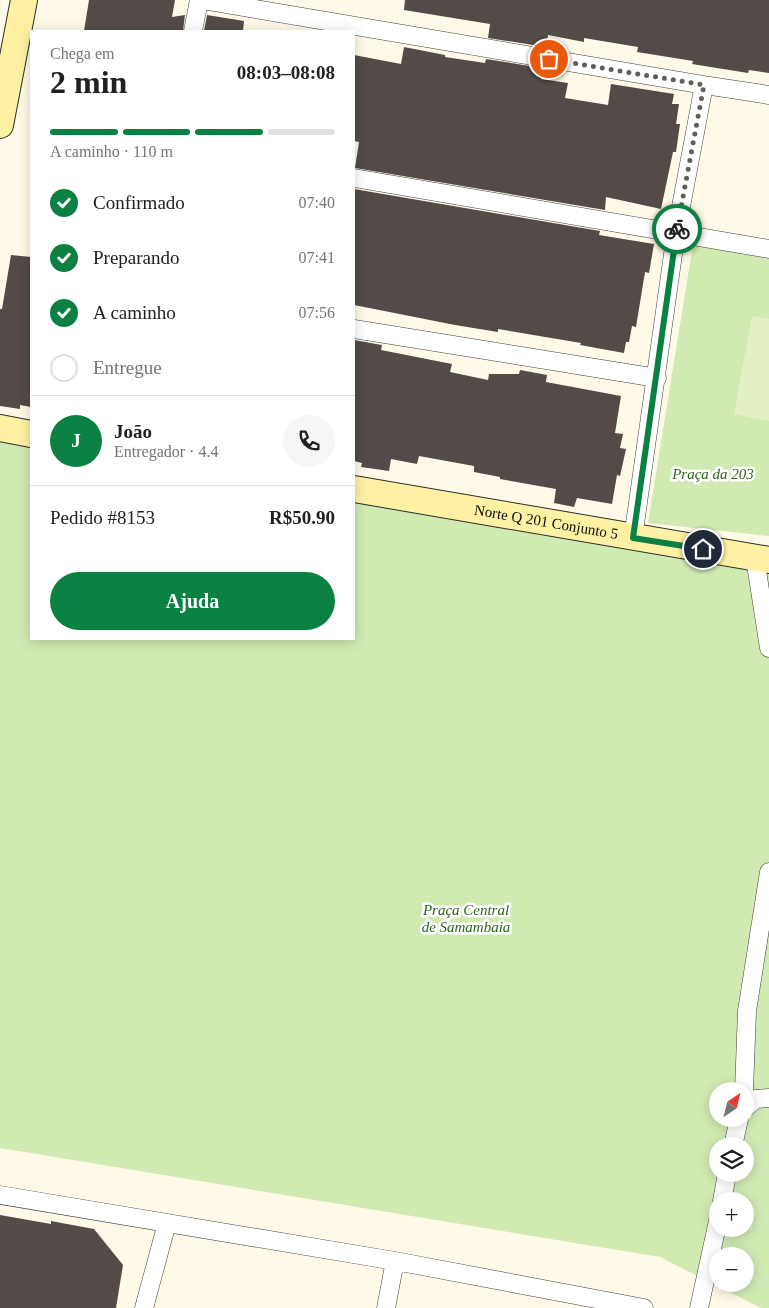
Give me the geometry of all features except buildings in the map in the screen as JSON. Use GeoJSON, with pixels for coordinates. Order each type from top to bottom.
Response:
{"type":"FeatureCollection","features":[{"type":"Feature","properties":{"kind":"street"},"geometry":{"type":"LineString","coordinates":[[0,119],[24,0]]}},
{"type":"Feature","properties":{"kind":"street"},"geometry":{"type":"LineString","coordinates":[[193,30],[200,0],[769,95]]}},
{"type":"Feature","properties":{"kind":"street"},"geometry":{"type":"LineString","coordinates":[[633,538],[676,233],[704,85]]}},
{"type":"Feature","properties":{"kind":"street"},"geometry":{"type":"LineString","coordinates":[[355,178],[769,249]]}},
{"type":"Feature","properties":{"kind":"street"},"geometry":{"type":"LineString","coordinates":[[355,329],[657,378]]}},
{"type":"Feature","properties":{"kind":"street"},"geometry":{"type":"LineString","coordinates":[[0,428],[30,434]]}},
{"type":"Feature","properties":{"kind":"street","name":"Norte Q 201 Conjunto 5"},"geometry":{"type":"LineString","coordinates":[[355,489],[762,559]]}},
{"type":"Feature","properties":{"kind":"street"},"geometry":{"type":"LineString","coordinates":[[762,559],[769,648]]}},
{"type":"Feature","properties":{"kind":"street"},"geometry":{"type":"LineString","coordinates":[[744,1082],[747,1011],[769,872]]}},
{"type":"Feature","properties":{"kind":"street"},"geometry":{"type":"LineString","coordinates":[[754,1101],[769,1098]]}},
{"type":"Feature","properties":{"kind":"street"},"geometry":{"type":"LineString","coordinates":[[0,1195],[395,1261],[644,1308]]}},
{"type":"Feature","properties":{"kind":"street"},"geometry":{"type":"LineString","coordinates":[[144,1308],[167,1223]]}},
{"type":"Feature","properties":{"kind":"street"},"geometry":{"type":"LineString","coordinates":[[699,1308],[715,1237]]}},
{"type":"Feature","properties":{"kind":"street"},"geometry":{"type":"LineString","coordinates":[[386,1308],[395,1261]]}},
{"type":"Feature","properties":{"kind":"green space","name":"Praça da 203"},"geometry":{"type":"Polygon","coordinates":[[[693,244],[769,258],[769,536],[648,523],[693,244]]]}},
{"type":"Feature","properties":{"kind":"green space"},"geometry":{"type":"Polygon","coordinates":[[[752,316],[769,319],[769,421],[734,414],[752,316]]]}},
{"type":"Feature","properties":{"kind":"green space","name":"Praça Central de Samambaia"},"geometry":{"type":"Polygon","coordinates":[[[0,423],[30,428],[30,640],[355,640],[355,484],[769,555],[769,1308],[761,1308],[729,1292],[754,1292],[754,1247],[709,1247],[709,1282],[660,1257],[0,1148],[0,423]]]}},
{"type":"Feature","properties":{"kind":"way so far"},"geometry":{"type":"LineString","coordinates":[[549,59],[704,85],[677,229]]}},
{"type":"Feature","properties":{"kind":"route"},"geometry":{"type":"LineString","coordinates":[[677,229],[633,538],[703,549]]}}]}
